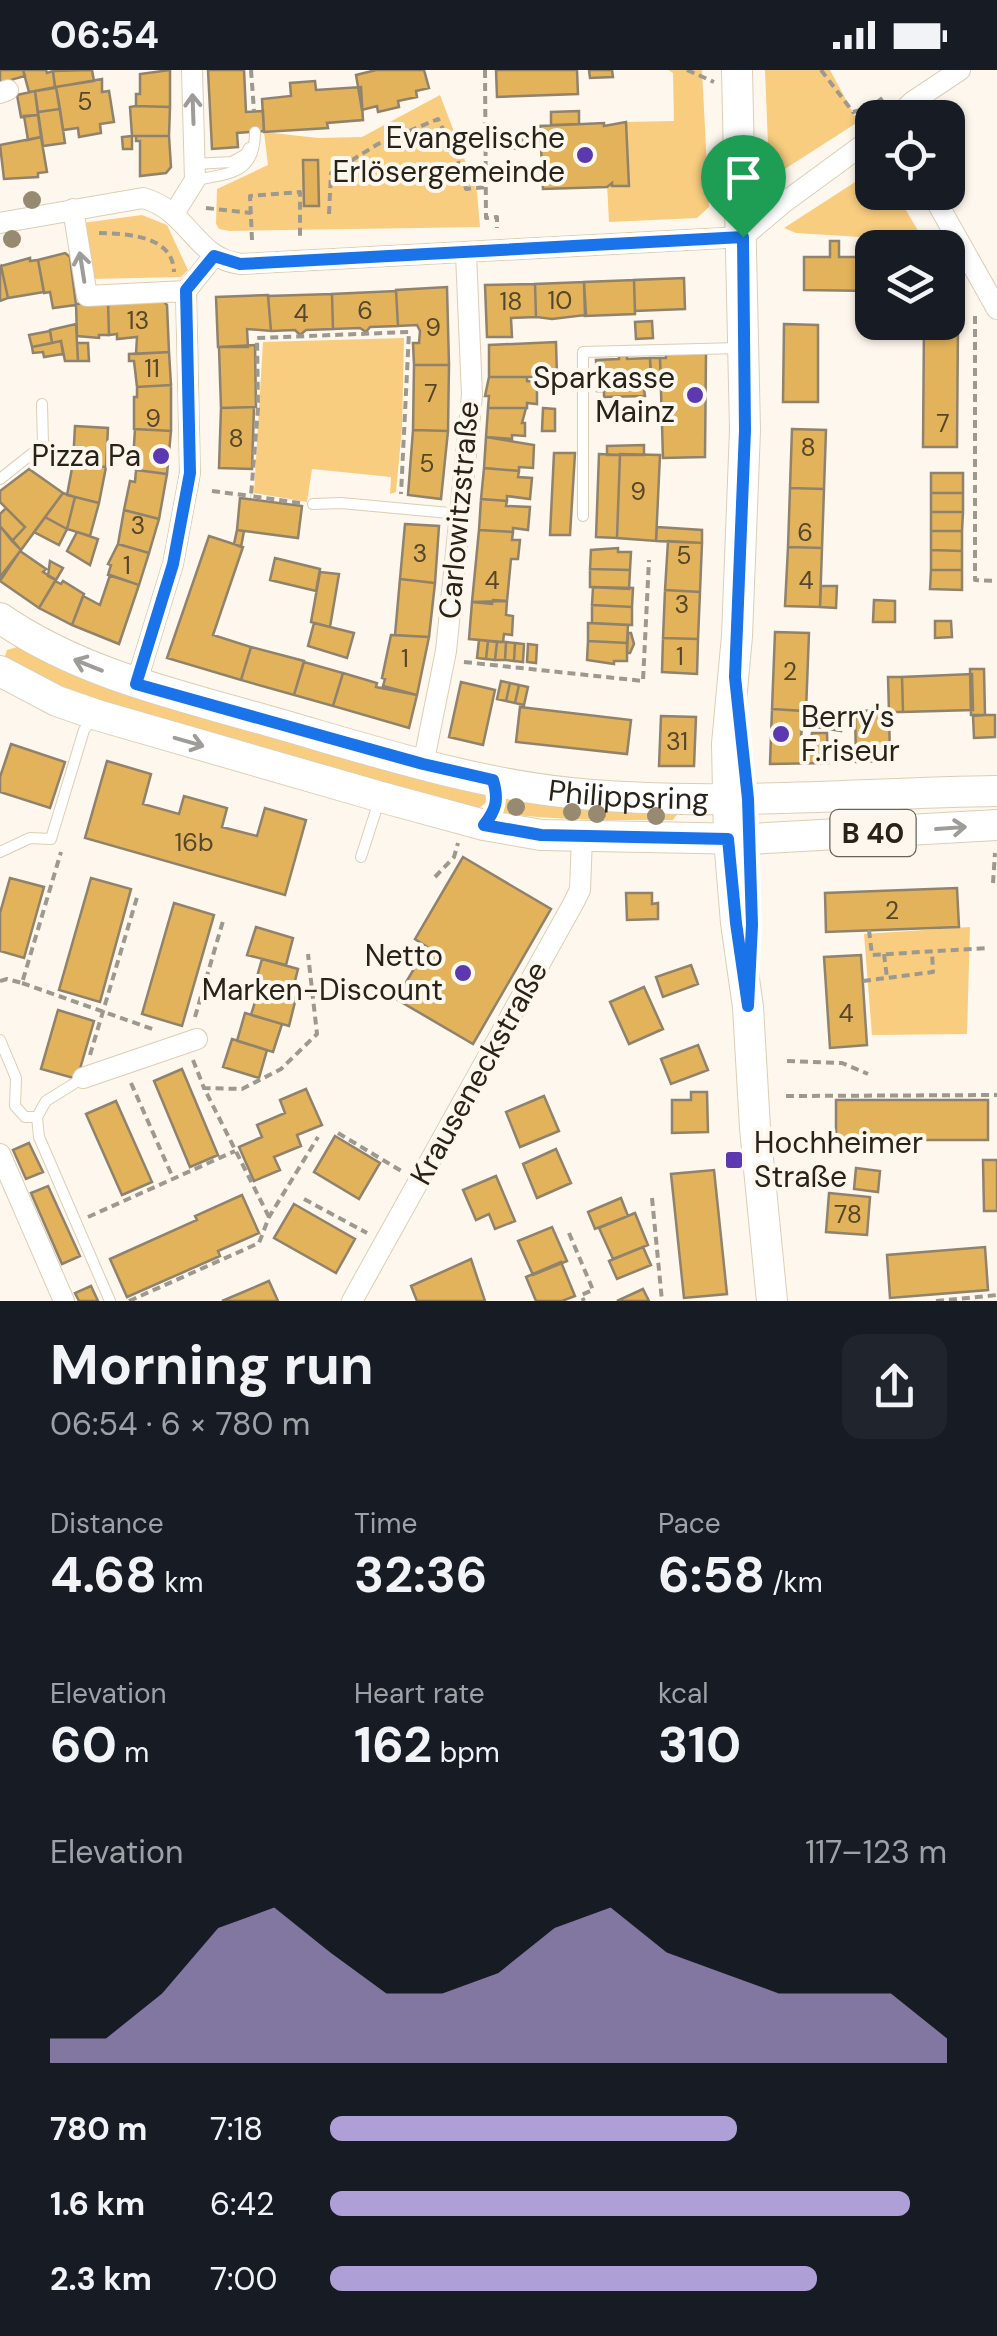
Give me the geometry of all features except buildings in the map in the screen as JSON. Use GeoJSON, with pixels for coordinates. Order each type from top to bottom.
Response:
{"type":"FeatureCollection","features":[{"type":"Feature","properties":{"kind":"main road"},"geometry":{"type":"LineString","coordinates":[[737,70],[745,430],[735,677],[727,744],[738,799],[739,839],[752,925],[748,1006],[768,1295]]}},
{"type":"Feature","properties":{"kind":"main road","name":"Philippsring"},"geometry":{"type":"LineString","coordinates":[[5,629],[136,684],[423,764],[570,793],[738,799]]}},
{"type":"Feature","properties":{"kind":"main road","name":"Philippsring"},"geometry":{"type":"LineString","coordinates":[[0,671],[57,701],[97,715],[380,798],[472,832],[739,839]]}},
{"type":"Feature","properties":{"kind":"main road"},"geometry":{"type":"LineString","coordinates":[[472,832],[494,812],[498,796],[493,780]]}},
{"type":"Feature","properties":{"kind":"main road","name":"B 40"},"geometry":{"type":"LineString","coordinates":[[738,799],[997,791]]}},
{"type":"Feature","properties":{"kind":"main road","name":"B 40"},"geometry":{"type":"LineString","coordinates":[[739,839],[996,839]]}},
{"type":"Feature","properties":{"kind":"street"},"geometry":{"type":"LineString","coordinates":[[174,212],[195,172],[192,70]]}},
{"type":"Feature","properties":{"kind":"street"},"geometry":{"type":"LineString","coordinates":[[915,100],[960,70]]}},
{"type":"Feature","properties":{"kind":"street"},"geometry":{"type":"LineString","coordinates":[[0,223],[143,198],[174,212],[214,256],[240,264],[743,237],[855,150]]}},
{"type":"Feature","properties":{"kind":"street"},"geometry":{"type":"LineString","coordinates":[[73,209],[87,296],[180,284],[214,256]]}},
{"type":"Feature","properties":{"kind":"street"},"geometry":{"type":"LineString","coordinates":[[941,210],[994,298]]}},
{"type":"Feature","properties":{"kind":"street","name":"Carlowitzstraße"},"geometry":{"type":"LineString","coordinates":[[423,764],[444,660],[472,395],[466,254]]}},
{"type":"Feature","properties":{"kind":"street"},"geometry":{"type":"LineString","coordinates":[[136,684],[173,564],[190,473],[180,284]]}},
{"type":"Feature","properties":{"kind":"street","name":"Krauseneckstraße"},"geometry":{"type":"LineString","coordinates":[[352,1301],[574,904],[580,890],[582,837]]}},
{"type":"Feature","properties":{"kind":"street"},"geometry":{"type":"LineString","coordinates":[[83,1078],[192,1041]]}},
{"type":"Feature","properties":{"kind":"street"},"geometry":{"type":"LineString","coordinates":[[0,1154],[64,1301]]}},
{"type":"Feature","properties":{"kind":"lane"},"geometry":{"type":"LineString","coordinates":[[195,172],[233,172],[244,167],[255,146],[252,132]]}},
{"type":"Feature","properties":{"kind":"lane"},"geometry":{"type":"LineString","coordinates":[[584,516],[583,352],[745,348]]}},
{"type":"Feature","properties":{"kind":"lane"},"geometry":{"type":"LineString","coordinates":[[0,479],[43,445],[42,404]]}},
{"type":"Feature","properties":{"kind":"lane"},"geometry":{"type":"LineString","coordinates":[[313,504],[460,514]]}},
{"type":"Feature","properties":{"kind":"lane"},"geometry":{"type":"LineString","coordinates":[[0,852],[30,838],[51,839],[84,730],[97,715]]}},
{"type":"Feature","properties":{"kind":"lane"},"geometry":{"type":"LineString","coordinates":[[361,857],[380,798]]}},
{"type":"Feature","properties":{"kind":"lane"},"geometry":{"type":"LineString","coordinates":[[0,1040],[16,1078],[15,1106],[25,1116],[37,1117]]}},
{"type":"Feature","properties":{"kind":"lane"},"geometry":{"type":"LineString","coordinates":[[83,1078],[46,1101],[37,1117],[39,1137],[110,1301]]}},
{"type":"Feature","properties":{"kind":"path"},"geometry":{"type":"LineString","coordinates":[[252,70],[254,112]]}},
{"type":"Feature","properties":{"kind":"path"},"geometry":{"type":"LineString","coordinates":[[485,70],[486,218],[497,217],[498,230]]}},
{"type":"Feature","properties":{"kind":"path"},"geometry":{"type":"LineString","coordinates":[[820,70],[853,112],[869,108],[885,97]]}},
{"type":"Feature","properties":{"kind":"path"},"geometry":{"type":"LineString","coordinates":[[329,214],[331,172],[378,144],[438,120],[458,161],[466,189],[486,187]]}},
{"type":"Feature","properties":{"kind":"path"},"geometry":{"type":"LineString","coordinates":[[252,240],[250,196],[300,192],[300,237]]}},
{"type":"Feature","properties":{"kind":"path"},"geometry":{"type":"LineString","coordinates":[[206,208],[251,213]]}},
{"type":"Feature","properties":{"kind":"path"},"geometry":{"type":"LineString","coordinates":[[96,232],[157,243],[172,260],[180,284]]}},
{"type":"Feature","properties":{"kind":"path"},"geometry":{"type":"LineString","coordinates":[[994,298],[975,312],[975,580],[997,580]]}},
{"type":"Feature","properties":{"kind":"path"},"geometry":{"type":"LineString","coordinates":[[251,496],[258,408],[258,338],[408,332],[400,508]]}},
{"type":"Feature","properties":{"kind":"path"},"geometry":{"type":"LineString","coordinates":[[212,492],[313,504]]}},
{"type":"Feature","properties":{"kind":"path"},"geometry":{"type":"LineString","coordinates":[[444,660],[643,680],[649,560]]}},
{"type":"Feature","properties":{"kind":"path"},"geometry":{"type":"LineString","coordinates":[[22,983],[63,847],[54,832]]}},
{"type":"Feature","properties":{"kind":"path"},"geometry":{"type":"LineString","coordinates":[[435,876],[472,832]]}},
{"type":"Feature","properties":{"kind":"path"},"geometry":{"type":"LineString","coordinates":[[993,883],[996,839]]}},
{"type":"Feature","properties":{"kind":"path"},"geometry":{"type":"LineString","coordinates":[[83,1078],[138,894]]}},
{"type":"Feature","properties":{"kind":"path"},"geometry":{"type":"LineString","coordinates":[[223,921],[192,1041],[204,1088],[269,1217]]}},
{"type":"Feature","properties":{"kind":"path"},"geometry":{"type":"LineString","coordinates":[[869,930],[872,955],[988,948]]}},
{"type":"Feature","properties":{"kind":"path"},"geometry":{"type":"LineString","coordinates":[[862,981],[933,972],[932,952]]}},
{"type":"Feature","properties":{"kind":"path"},"geometry":{"type":"LineString","coordinates":[[204,1088],[242,1089],[282,1069],[317,1034],[316,998],[308,954]]}},
{"type":"Feature","properties":{"kind":"path"},"geometry":{"type":"LineString","coordinates":[[884,954],[887,978]]}},
{"type":"Feature","properties":{"kind":"path"},"geometry":{"type":"LineString","coordinates":[[0,981],[22,983],[192,1041]]}},
{"type":"Feature","properties":{"kind":"path"},"geometry":{"type":"LineString","coordinates":[[788,1061],[842,1063],[868,1074]]}},
{"type":"Feature","properties":{"kind":"path"},"geometry":{"type":"LineString","coordinates":[[123,1065],[174,1178]]}},
{"type":"Feature","properties":{"kind":"path"},"geometry":{"type":"LineString","coordinates":[[786,1096],[997,1095]]}},
{"type":"Feature","properties":{"kind":"path"},"geometry":{"type":"LineString","coordinates":[[338,1133],[418,1181]]}},
{"type":"Feature","properties":{"kind":"path"},"geometry":{"type":"LineString","coordinates":[[130,1301],[258,1243],[269,1217],[318,1138]]}},
{"type":"Feature","properties":{"kind":"path"},"geometry":{"type":"LineString","coordinates":[[75,1223],[236,1150]]}},
{"type":"Feature","properties":{"kind":"path"},"geometry":{"type":"LineString","coordinates":[[652,1198],[662,1301]]}},
{"type":"Feature","properties":{"kind":"path"},"geometry":{"type":"LineString","coordinates":[[304,1199],[384,1242]]}},
{"type":"Feature","properties":{"kind":"path"},"geometry":{"type":"LineString","coordinates":[[569,1233],[593,1290],[581,1296],[584,1301]]}},
{"type":"Feature","properties":{"kind":"path"},"geometry":{"type":"LineString","coordinates":[[936,1301],[997,1295]]}},
{"type":"Feature","properties":{"kind":"shaded area"},"geometry":{"type":"Polygon","coordinates":[[[668,70],[702,70],[709,207],[697,218],[609,222],[607,184],[629,185],[626,122],[674,121],[673,73],[668,70]]]}},
{"type":"Feature","properties":{"kind":"shaded area"},"geometry":{"type":"Polygon","coordinates":[[[765,70],[830,70],[855,116],[855,124],[777,174],[769,169],[765,70]]]}},
{"type":"Feature","properties":{"kind":"shaded area"},"geometry":{"type":"Polygon","coordinates":[[[440,95],[477,192],[480,227],[230,231],[219,229],[216,224],[217,189],[268,165],[264,132],[318,138],[362,137],[440,95]]]}},
{"type":"Feature","properties":{"kind":"shaded area"},"geometry":{"type":"Polygon","coordinates":[[[855,182],[855,210],[906,210],[918,230],[855,230],[855,237],[796,233],[784,228],[855,182]]]}},
{"type":"Feature","properties":{"kind":"shaded area"},"geometry":{"type":"Polygon","coordinates":[[[142,215],[167,225],[188,270],[181,277],[92,279],[82,223],[142,215]]]}},
{"type":"Feature","properties":{"kind":"shaded area"},"geometry":{"type":"Polygon","coordinates":[[[404,338],[396,492],[390,494],[391,477],[312,469],[307,502],[254,493],[263,342],[404,338]]]}},
{"type":"Feature","properties":{"kind":"shaded area"},"geometry":{"type":"Polygon","coordinates":[[[21,646],[488,794],[487,800],[476,809],[107,707],[33,678],[4,659],[7,650],[21,646]]]}},
{"type":"Feature","properties":{"kind":"shaded area"},"geometry":{"type":"Polygon","coordinates":[[[507,795],[678,813],[673,820],[524,816],[503,813],[507,795]]]}},
{"type":"Feature","properties":{"kind":"shaded area"},"geometry":{"type":"Polygon","coordinates":[[[970,927],[967,1034],[872,1035],[864,934],[970,927]]]}},
{"type":"Feature","properties":{"kind":"place","name":"Evangelische Erlösergemeinde"},"geometry":{"type":"Point","coordinates":[585,155]}},
{"type":"Feature","properties":{"kind":"place","name":"Sparkasse Mainz"},"geometry":{"type":"Point","coordinates":[695,395]}},
{"type":"Feature","properties":{"kind":"place","name":"Pizza Pa"},"geometry":{"type":"Point","coordinates":[161,456]}},
{"type":"Feature","properties":{"kind":"place","name":"Berry's F.riseur"},"geometry":{"type":"Point","coordinates":[781,734]}},
{"type":"Feature","properties":{"kind":"place","name":"Netto Marken-Discount"},"geometry":{"type":"Point","coordinates":[463,973]}},
{"type":"Feature","properties":{"kind":"place","name":"Hochheimer Straße"},"geometry":{"type":"Point","coordinates":[734,1160]}},
{"type":"Feature","properties":{"kind":"route"},"geometry":{"type":"LineString","coordinates":[[743,237],[745,430],[735,677],[748,799],[752,925],[748,1006],[728,839],[541,835],[484,825],[494,812],[498,796],[493,780],[136,684],[173,564],[190,473],[186,290],[214,256],[240,264],[743,237]]}}]}
